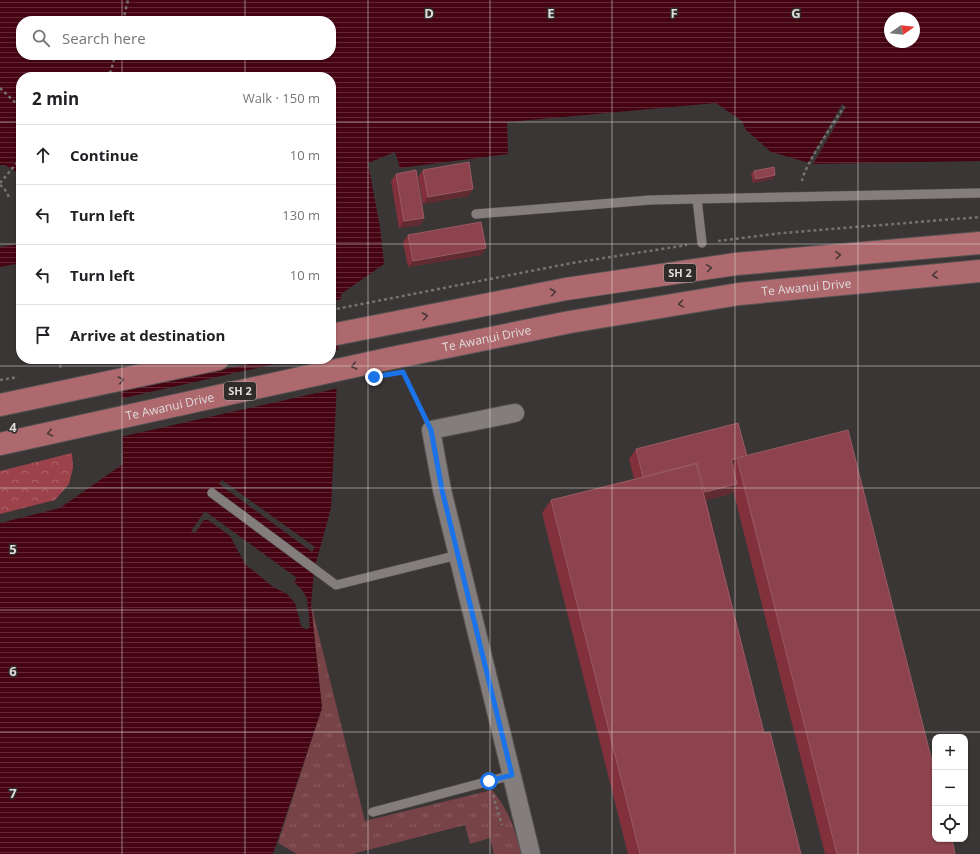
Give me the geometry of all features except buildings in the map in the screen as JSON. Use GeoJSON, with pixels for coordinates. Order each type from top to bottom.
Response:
{"type":"FeatureCollection","features":[{"type":"Feature","properties":{"kind":"highway","name":"SH 2"},"geometry":{"type":"LineString","coordinates":[[336,334],[566,290],[736,264],[980,243]]}},
{"type":"Feature","properties":{"kind":"highway","name":"Te Awanui Drive"},"geometry":{"type":"LineString","coordinates":[[0,444],[88,424],[398,365],[570,322],[740,294],[980,271]]}},
{"type":"Feature","properties":{"kind":"highway"},"geometry":{"type":"LineString","coordinates":[[0,405],[195,364]]}},
{"type":"Feature","properties":{"kind":"street"},"geometry":{"type":"LineString","coordinates":[[515,413],[431,430],[442,490],[531,854]]}},
{"type":"Feature","properties":{"kind":"lane"},"geometry":{"type":"LineString","coordinates":[[476,214],[650,200],[980,193]]}},
{"type":"Feature","properties":{"kind":"lane"},"geometry":{"type":"LineString","coordinates":[[697,199],[702,243]]}},
{"type":"Feature","properties":{"kind":"lane"},"geometry":{"type":"LineString","coordinates":[[212,493],[336,585],[458,555]]}},
{"type":"Feature","properties":{"kind":"lane"},"geometry":{"type":"LineString","coordinates":[[373,812],[512,775]]}},
{"type":"Feature","properties":{"kind":"path"},"geometry":{"type":"LineString","coordinates":[[124,16],[128,0]]}},
{"type":"Feature","properties":{"kind":"path"},"geometry":{"type":"LineString","coordinates":[[110,72],[114,60]]}},
{"type":"Feature","properties":{"kind":"path"},"geometry":{"type":"LineString","coordinates":[[0,88],[16,103]]}},
{"type":"Feature","properties":{"kind":"path"},"geometry":{"type":"LineString","coordinates":[[807,169],[836,118],[844,107]]}},
{"type":"Feature","properties":{"kind":"path"},"geometry":{"type":"LineString","coordinates":[[9,197],[0,184],[16,164]]}},
{"type":"Feature","properties":{"kind":"path"},"geometry":{"type":"LineString","coordinates":[[336,309],[382,299]]}},
{"type":"Feature","properties":{"kind":"path"},"geometry":{"type":"LineString","coordinates":[[60,364],[61,368]]}},
{"type":"Feature","properties":{"kind":"path"},"geometry":{"type":"LineString","coordinates":[[398,365],[431,430]]}},
{"type":"Feature","properties":{"kind":"green space"},"geometry":{"type":"Polygon","coordinates":[[[72,453],[73,468],[69,484],[55,500],[0,514],[0,471],[72,453]]]}},
{"type":"Feature","properties":{"kind":"green space"},"geometry":{"type":"Polygon","coordinates":[[[311,604],[365,821],[492,790],[511,820],[521,854],[494,854],[490,838],[470,844],[465,825],[352,854],[297,854],[278,843],[322,708],[311,604]]]}},
{"type":"Feature","properties":{"kind":"shaded area"},"geometry":{"type":"Polygon","coordinates":[[[0,0],[980,0],[980,161],[813,164],[771,152],[746,130],[742,121],[716,103],[507,122],[508,154],[400,168],[395,152],[368,163],[380,227],[384,264],[341,294],[331,508],[314,570],[311,604],[322,708],[273,854],[0,854],[0,523],[60,508],[123,464],[120,364],[336,364],[336,72],[16,72],[16,172],[5,165],[0,165],[0,0]]]}},
{"type":"Feature","properties":{"kind":"shaded area"},"geometry":{"type":"Polygon","coordinates":[[[16,245],[16,264],[0,267],[0,247],[16,245]]]}},
{"type":"Feature","properties":{"kind":"pier"},"geometry":{"type":"Polygon","coordinates":[[[842,104],[846,107],[812,166],[807,165],[842,104]]]}},
{"type":"Feature","properties":{"kind":"pier"},"geometry":{"type":"Polygon","coordinates":[[[342,299],[340,344],[336,345],[336,300],[342,299]]]}},
{"type":"Feature","properties":{"kind":"pier"},"geometry":{"type":"Polygon","coordinates":[[[340,349],[339,388],[120,437],[119,399],[275,364],[336,364],[336,350],[340,349]]]}},
{"type":"Feature","properties":{"kind":"pier"},"geometry":{"type":"Polygon","coordinates":[[[118,364],[249,364],[119,392],[118,364]]]}},
{"type":"Feature","properties":{"kind":"pier"},"geometry":{"type":"Polygon","coordinates":[[[222,480],[315,547],[312,552],[219,484],[222,480]]]}},
{"type":"Feature","properties":{"kind":"pier"},"geometry":{"type":"Polygon","coordinates":[[[205,511],[297,578],[294,582],[307,598],[310,626],[307,630],[301,626],[295,603],[287,594],[273,587],[245,564],[230,536],[208,520],[204,520],[195,533],[191,531],[205,511]]]}},
{"type":"Feature","properties":{"kind":"route"},"geometry":{"type":"LineString","coordinates":[[374,377],[403,372],[431,430],[442,490],[512,775],[489,781]]}}]}
